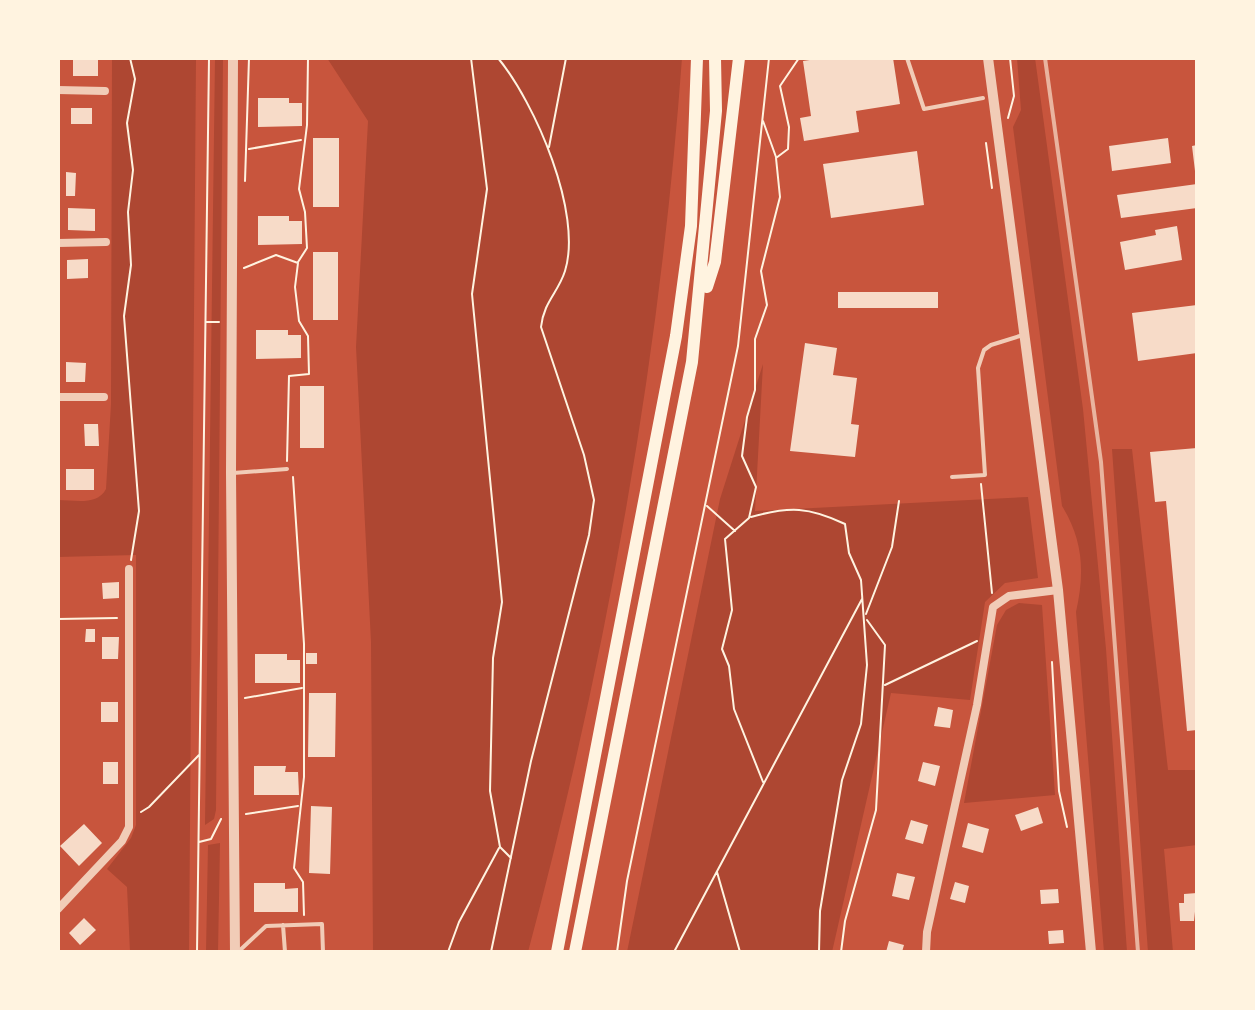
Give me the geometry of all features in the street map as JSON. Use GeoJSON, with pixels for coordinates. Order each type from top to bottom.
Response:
{"type":"FeatureCollection","features":[{"type":"Feature","properties":{"kind":"highway"},"geometry":{"type":"LineString","coordinates":[[556,952],[676,336],[691,226],[697,58]]}},
{"type":"Feature","properties":{"kind":"highway"},"geometry":{"type":"LineString","coordinates":[[575,952],[692,362],[700,305],[716,111],[715,58]]}},
{"type":"Feature","properties":{"kind":"highway"},"geometry":{"type":"LineString","coordinates":[[700,305],[715,262],[739,58]]}},
{"type":"Feature","properties":{"kind":"street"},"geometry":{"type":"LineString","coordinates":[[233,58],[231,473],[241,816],[237,952]]}},
{"type":"Feature","properties":{"kind":"street"},"geometry":{"type":"LineString","coordinates":[[988,58],[1058,590],[1091,952]]}},
{"type":"Feature","properties":{"kind":"street"},"geometry":{"type":"LineString","coordinates":[[58,90],[105,91]]}},
{"type":"Feature","properties":{"kind":"street"},"geometry":{"type":"LineString","coordinates":[[58,243],[106,242]]}},
{"type":"Feature","properties":{"kind":"street"},"geometry":{"type":"LineString","coordinates":[[58,397],[104,397]]}},
{"type":"Feature","properties":{"kind":"street"},"geometry":{"type":"LineString","coordinates":[[58,909],[122,841],[130,815],[129,569]]}},
{"type":"Feature","properties":{"kind":"street"},"geometry":{"type":"LineString","coordinates":[[926,952],[927,932],[993,607],[1009,596],[1058,590]]}},
{"type":"Feature","properties":{"kind":"lane"},"geometry":{"type":"LineString","coordinates":[[907,58],[924,109],[983,98]]}},
{"type":"Feature","properties":{"kind":"lane"},"geometry":{"type":"LineString","coordinates":[[952,477],[980,478],[988,469],[978,368],[984,350],[1025,335]]}},
{"type":"Feature","properties":{"kind":"lane"},"geometry":{"type":"LineString","coordinates":[[231,473],[287,469]]}},
{"type":"Feature","properties":{"kind":"lane"},"geometry":{"type":"LineString","coordinates":[[237,952],[266,926],[322,924],[323,952]]}},
{"type":"Feature","properties":{"kind":"lane"},"geometry":{"type":"LineString","coordinates":[[283,925],[285,952]]}},
{"type":"Feature","properties":{"kind":"path"},"geometry":{"type":"LineString","coordinates":[[129,569],[139,511],[124,316],[131,265],[128,212],[133,170],[127,123],[135,79],[130,58]]}},
{"type":"Feature","properties":{"kind":"path"},"geometry":{"type":"LineString","coordinates":[[197,952],[209,58]]}},
{"type":"Feature","properties":{"kind":"path"},"geometry":{"type":"LineString","coordinates":[[304,924],[303,882],[294,868],[304,777],[303,687],[293,473],[287,469],[289,376],[309,374],[308,336],[299,321],[295,287],[298,263],[307,248],[305,212],[299,189],[308,58]]}},
{"type":"Feature","properties":{"kind":"path"},"geometry":{"type":"LineString","coordinates":[[471,58],[487,189],[472,294],[502,602],[493,658],[490,791],[500,847],[511,858]]}},
{"type":"Feature","properties":{"kind":"path"},"geometry":{"type":"LineString","coordinates":[[491,952],[531,761],[589,535],[594,500],[584,455],[541,327],[543,308],[565,272],[571,235],[549,149],[526,98],[498,58]]}},
{"type":"Feature","properties":{"kind":"path"},"geometry":{"type":"LineString","coordinates":[[549,149],[566,58]]}},
{"type":"Feature","properties":{"kind":"path"},"geometry":{"type":"LineString","coordinates":[[617,952],[627,881],[738,346],[769,58]]}},
{"type":"Feature","properties":{"kind":"path"},"geometry":{"type":"LineString","coordinates":[[776,158],[788,149],[789,127],[780,86],[799,58]]}},
{"type":"Feature","properties":{"kind":"path"},"geometry":{"type":"LineString","coordinates":[[749,518],[756,487],[742,456],[747,417],[755,390],[755,339],[767,305],[761,271],[780,197],[776,158],[762,118]]}},
{"type":"Feature","properties":{"kind":"path"},"geometry":{"type":"LineString","coordinates":[[248,149],[304,139]]}},
{"type":"Feature","properties":{"kind":"path"},"geometry":{"type":"LineString","coordinates":[[240,270],[276,255],[298,263]]}},
{"type":"Feature","properties":{"kind":"path"},"geometry":{"type":"LineString","coordinates":[[980,478],[993,607]]}},
{"type":"Feature","properties":{"kind":"path"},"geometry":{"type":"LineString","coordinates":[[865,617],[892,547],[899,501]]}},
{"type":"Feature","properties":{"kind":"path"},"geometry":{"type":"LineString","coordinates":[[706,505],[736,532]]}},
{"type":"Feature","properties":{"kind":"path"},"geometry":{"type":"LineString","coordinates":[[763,782],[734,709],[729,666],[722,649],[732,610],[725,539],[749,518],[773,510],[812,509],[845,524],[863,598],[867,665],[861,724],[842,780],[820,911],[819,952]]}},
{"type":"Feature","properties":{"kind":"path"},"geometry":{"type":"LineString","coordinates":[[674,952],[863,598]]}},
{"type":"Feature","properties":{"kind":"path"},"geometry":{"type":"LineString","coordinates":[[58,619],[130,617]]}},
{"type":"Feature","properties":{"kind":"path"},"geometry":{"type":"LineString","coordinates":[[841,952],[845,921],[876,810],[885,645],[865,617]]}},
{"type":"Feature","properties":{"kind":"path"},"geometry":{"type":"LineString","coordinates":[[883,686],[989,635]]}},
{"type":"Feature","properties":{"kind":"path"},"geometry":{"type":"LineString","coordinates":[[244,698],[303,687]]}},
{"type":"Feature","properties":{"kind":"path"},"geometry":{"type":"LineString","coordinates":[[130,815],[149,807],[200,754]]}},
{"type":"Feature","properties":{"kind":"path"},"geometry":{"type":"LineString","coordinates":[[199,842],[211,839],[218,821],[223,817],[299,806]]}},
{"type":"Feature","properties":{"kind":"path"},"geometry":{"type":"LineString","coordinates":[[448,952],[459,922],[500,847]]}},
{"type":"Feature","properties":{"kind":"path"},"geometry":{"type":"LineString","coordinates":[[716,870],[740,952]]}},
{"type":"Feature","properties":{"kind":"shaded area"},"geometry":{"type":"Polygon","coordinates":[[[112,58],[196,58],[189,952],[130,952],[127,887],[107,869],[131,838],[136,825],[136,555],[58,557],[58,500],[91,500],[106,489],[111,404],[112,58]]]}},
{"type":"Feature","properties":{"kind":"shaded area"},"geometry":{"type":"Polygon","coordinates":[[[215,58],[223,58],[216,810],[214,819],[205,825],[215,58]]]}},
{"type":"Feature","properties":{"kind":"shaded area"},"geometry":{"type":"Polygon","coordinates":[[[327,58],[682,58],[660,284],[626,509],[582,732],[528,952],[373,952],[371,642],[356,347],[368,121],[327,58]]]}},
{"type":"Feature","properties":{"kind":"shaded area"},"geometry":{"type":"Polygon","coordinates":[[[1017,58],[1035,58],[1083,409],[1106,649],[1127,952],[1104,952],[1076,612],[1081,583],[1080,557],[1074,531],[1062,506],[1013,127],[1021,110],[1017,58]]]}},
{"type":"Feature","properties":{"kind":"shaded area"},"geometry":{"type":"Polygon","coordinates":[[[763,364],[755,511],[1028,497],[1038,578],[1005,583],[985,602],[970,700],[891,693],[832,952],[627,952],[720,499],[763,364]]]}},
{"type":"Feature","properties":{"kind":"shaded area"},"geometry":{"type":"Polygon","coordinates":[[[1112,449],[1132,449],[1168,770],[1197,770],[1197,845],[1164,849],[1173,952],[1148,952],[1112,449]]]}},
{"type":"Feature","properties":{"kind":"shaded area"},"geometry":{"type":"Polygon","coordinates":[[[1019,603],[1042,605],[1055,795],[964,803],[997,625],[1006,610],[1019,603]]]}},
{"type":"Feature","properties":{"kind":"shaded area"},"geometry":{"type":"Polygon","coordinates":[[[220,843],[218,952],[206,952],[208,845],[220,843]]]}},
{"type":"Feature","properties":{"kind":"building"},"geometry":{"type":"Polygon","coordinates":[[[73,58],[98,58],[98,76],[73,76],[73,58]]]}},
{"type":"Feature","properties":{"kind":"building"},"geometry":{"type":"Polygon","coordinates":[[[893,58],[900,104],[856,111],[859,132],[804,141],[800,118],[811,116],[803,61],[893,58]]]}},
{"type":"Feature","properties":{"kind":"building"},"geometry":{"type":"Polygon","coordinates":[[[258,98],[289,98],[289,103],[302,103],[302,126],[258,127],[258,98]]]}},
{"type":"Feature","properties":{"kind":"building"},"geometry":{"type":"Polygon","coordinates":[[[71,108],[92,108],[92,124],[71,124],[71,108]]]}},
{"type":"Feature","properties":{"kind":"building"},"geometry":{"type":"Polygon","coordinates":[[[313,138],[339,138],[339,207],[313,207],[313,138]]]}},
{"type":"Feature","properties":{"kind":"building"},"geometry":{"type":"Polygon","coordinates":[[[1168,138],[1171,163],[1112,171],[1109,146],[1168,138]]]}},
{"type":"Feature","properties":{"kind":"building"},"geometry":{"type":"Polygon","coordinates":[[[1197,145],[1197,171],[1195,171],[1192,146],[1197,145]]]}},
{"type":"Feature","properties":{"kind":"building"},"geometry":{"type":"Polygon","coordinates":[[[917,151],[924,205],[831,218],[823,164],[917,151]]]}},
{"type":"Feature","properties":{"kind":"building"},"geometry":{"type":"Polygon","coordinates":[[[66,172],[76,173],[75,196],[66,196],[66,172]]]}},
{"type":"Feature","properties":{"kind":"building"},"geometry":{"type":"Polygon","coordinates":[[[1197,184],[1197,208],[1121,218],[1117,195],[1197,184]]]}},
{"type":"Feature","properties":{"kind":"building"},"geometry":{"type":"Polygon","coordinates":[[[68,208],[95,209],[95,231],[68,230],[68,208]]]}},
{"type":"Feature","properties":{"kind":"building"},"geometry":{"type":"Polygon","coordinates":[[[258,216],[289,216],[289,221],[302,221],[302,244],[258,245],[258,216]]]}},
{"type":"Feature","properties":{"kind":"building"},"geometry":{"type":"Polygon","coordinates":[[[1177,226],[1182,260],[1125,270],[1120,242],[1156,235],[1155,230],[1177,226]]]}},
{"type":"Feature","properties":{"kind":"building"},"geometry":{"type":"Polygon","coordinates":[[[313,252],[338,252],[338,320],[313,320],[313,252]]]}},
{"type":"Feature","properties":{"kind":"building"},"geometry":{"type":"Polygon","coordinates":[[[88,259],[88,278],[67,279],[67,260],[88,259]]]}},
{"type":"Feature","properties":{"kind":"building"},"geometry":{"type":"Polygon","coordinates":[[[838,292],[938,292],[938,308],[838,308],[838,292]]]}},
{"type":"Feature","properties":{"kind":"building"},"geometry":{"type":"Polygon","coordinates":[[[1197,305],[1197,353],[1138,361],[1132,313],[1197,305]]]}},
{"type":"Feature","properties":{"kind":"building"},"geometry":{"type":"Polygon","coordinates":[[[256,330],[288,330],[288,335],[301,335],[301,358],[256,359],[256,330]]]}},
{"type":"Feature","properties":{"kind":"building"},"geometry":{"type":"Polygon","coordinates":[[[805,343],[837,348],[833,375],[857,378],[851,424],[859,425],[855,457],[790,451],[805,343]]]}},
{"type":"Feature","properties":{"kind":"building"},"geometry":{"type":"Polygon","coordinates":[[[66,362],[86,363],[85,382],[66,382],[66,362]]]}},
{"type":"Feature","properties":{"kind":"building"},"geometry":{"type":"Polygon","coordinates":[[[300,386],[324,386],[324,448],[300,448],[300,386]]]}},
{"type":"Feature","properties":{"kind":"building"},"geometry":{"type":"Polygon","coordinates":[[[84,424],[98,424],[99,446],[85,446],[84,424]]]}},
{"type":"Feature","properties":{"kind":"building"},"geometry":{"type":"Polygon","coordinates":[[[1197,448],[1197,730],[1187,731],[1166,501],[1155,502],[1150,452],[1197,448]]]}},
{"type":"Feature","properties":{"kind":"building"},"geometry":{"type":"Polygon","coordinates":[[[66,469],[94,469],[94,490],[66,490],[66,469]]]}},
{"type":"Feature","properties":{"kind":"building"},"geometry":{"type":"Polygon","coordinates":[[[119,582],[119,598],[103,599],[102,583],[119,582]]]}},
{"type":"Feature","properties":{"kind":"building"},"geometry":{"type":"Polygon","coordinates":[[[86,629],[95,629],[95,642],[85,642],[86,629]]]}},
{"type":"Feature","properties":{"kind":"building"},"geometry":{"type":"Polygon","coordinates":[[[102,637],[119,637],[118,659],[102,659],[102,637]]]}},
{"type":"Feature","properties":{"kind":"building"},"geometry":{"type":"Polygon","coordinates":[[[306,653],[317,653],[317,664],[306,664],[306,653]]]}},
{"type":"Feature","properties":{"kind":"building"},"geometry":{"type":"Polygon","coordinates":[[[255,654],[287,654],[287,660],[300,660],[300,683],[255,683],[255,654]]]}},
{"type":"Feature","properties":{"kind":"building"},"geometry":{"type":"Polygon","coordinates":[[[309,693],[336,693],[335,757],[308,757],[309,693]]]}},
{"type":"Feature","properties":{"kind":"building"},"geometry":{"type":"Polygon","coordinates":[[[101,702],[118,702],[118,722],[101,722],[101,702]]]}},
{"type":"Feature","properties":{"kind":"building"},"geometry":{"type":"Polygon","coordinates":[[[938,707],[953,710],[950,728],[934,726],[938,707]]]}},
{"type":"Feature","properties":{"kind":"building"},"geometry":{"type":"Polygon","coordinates":[[[103,762],[118,762],[118,784],[103,784],[103,762]]]}},
{"type":"Feature","properties":{"kind":"building"},"geometry":{"type":"Polygon","coordinates":[[[923,762],[940,766],[935,786],[918,781],[923,762]]]}},
{"type":"Feature","properties":{"kind":"building"},"geometry":{"type":"Polygon","coordinates":[[[254,766],[286,766],[285,772],[298,772],[299,795],[254,795],[254,766]]]}},
{"type":"Feature","properties":{"kind":"building"},"geometry":{"type":"Polygon","coordinates":[[[311,806],[332,807],[330,874],[309,873],[311,806]]]}},
{"type":"Feature","properties":{"kind":"building"},"geometry":{"type":"Polygon","coordinates":[[[1038,807],[1043,823],[1021,831],[1015,815],[1038,807]]]}},
{"type":"Feature","properties":{"kind":"building"},"geometry":{"type":"Polygon","coordinates":[[[911,820],[928,825],[923,844],[905,839],[911,820]]]}},
{"type":"Feature","properties":{"kind":"building"},"geometry":{"type":"Polygon","coordinates":[[[968,823],[989,829],[983,853],[962,847],[968,823]]]}},
{"type":"Feature","properties":{"kind":"building"},"geometry":{"type":"Polygon","coordinates":[[[84,824],[102,843],[79,866],[60,846],[84,824]]]}},
{"type":"Feature","properties":{"kind":"building"},"geometry":{"type":"Polygon","coordinates":[[[897,873],[915,877],[909,900],[892,896],[897,873]]]}},
{"type":"Feature","properties":{"kind":"building"},"geometry":{"type":"Polygon","coordinates":[[[955,882],[969,886],[965,903],[950,899],[955,882]]]}},
{"type":"Feature","properties":{"kind":"building"},"geometry":{"type":"Polygon","coordinates":[[[254,883],[285,883],[285,889],[298,888],[298,912],[254,912],[254,883]]]}},
{"type":"Feature","properties":{"kind":"building"},"geometry":{"type":"Polygon","coordinates":[[[1058,889],[1059,903],[1041,904],[1040,890],[1058,889]]]}},
{"type":"Feature","properties":{"kind":"building"},"geometry":{"type":"Polygon","coordinates":[[[1197,893],[1194,921],[1180,921],[1179,903],[1184,903],[1184,894],[1197,893]]]}},
{"type":"Feature","properties":{"kind":"building"},"geometry":{"type":"Polygon","coordinates":[[[84,918],[96,930],[80,945],[69,933],[84,918]]]}},
{"type":"Feature","properties":{"kind":"building"},"geometry":{"type":"Polygon","coordinates":[[[1063,930],[1064,943],[1049,944],[1048,931],[1063,930]]]}},
{"type":"Feature","properties":{"kind":"building"},"geometry":{"type":"Polygon","coordinates":[[[889,941],[904,945],[902,952],[886,952],[889,941]]]}},
{"type":"Feature","properties":{"kind":"railway"},"geometry":{"type":"LineString","coordinates":[[1045,58],[1101,462],[1138,952]]}}]}
